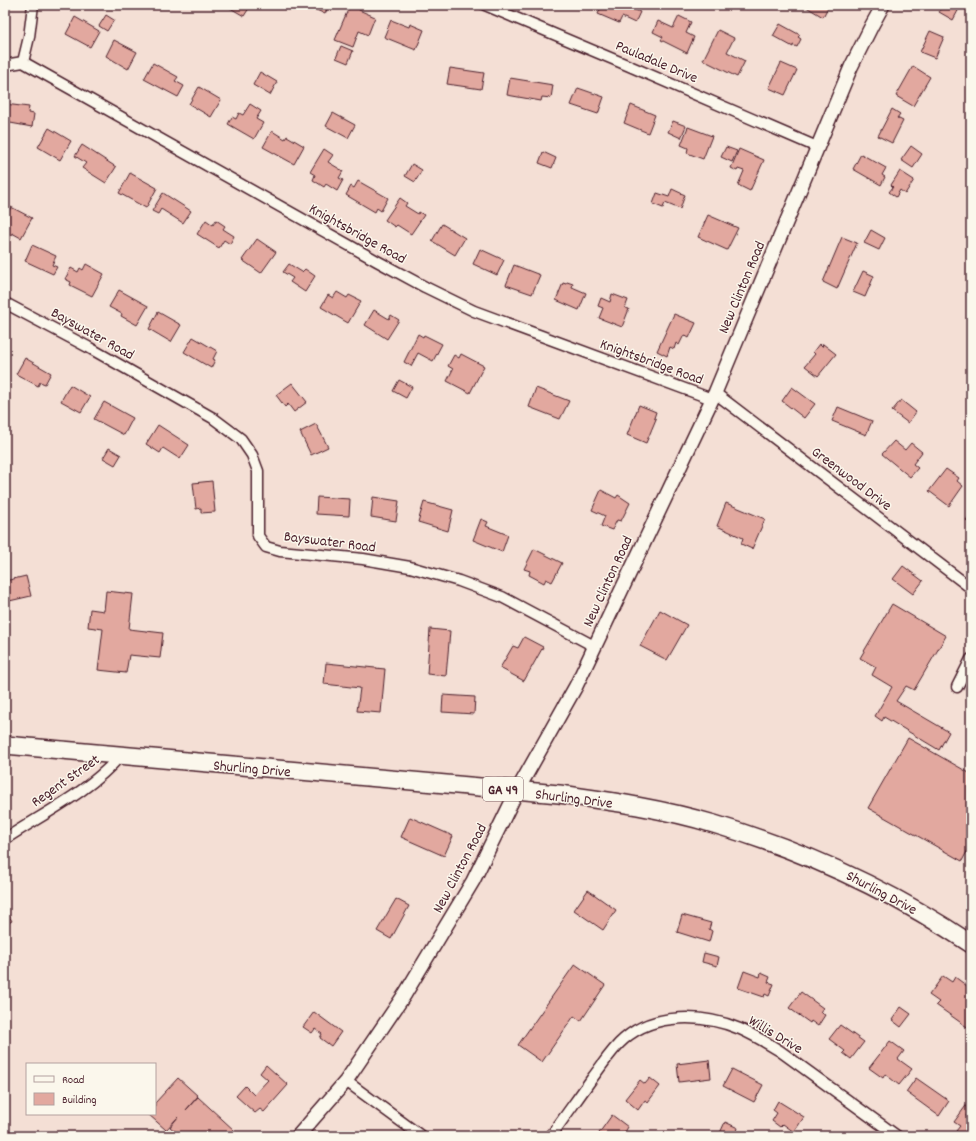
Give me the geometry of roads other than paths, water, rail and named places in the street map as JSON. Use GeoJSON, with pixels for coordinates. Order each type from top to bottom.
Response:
{"type":"FeatureCollection","features":[{"type":"Feature","properties":{"kind":"main road","name":"Shurling Drive"},"geometry":{"type":"LineString","coordinates":[[5,745],[517,791],[604,800],[673,813],[758,838],[834,868],[909,905],[971,944]]}},
{"type":"Feature","properties":{"kind":"street"},"geometry":{"type":"LineString","coordinates":[[5,65],[23,62],[29,38],[33,5]]}},
{"type":"Feature","properties":{"kind":"street","name":"Pauladale Drive"},"geometry":{"type":"LineString","coordinates":[[486,5],[817,147]]}},
{"type":"Feature","properties":{"kind":"street","name":"New Clinton Road"},"geometry":{"type":"LineString","coordinates":[[298,1136],[346,1081],[405,994],[473,881],[517,791],[576,686],[713,396],[851,67],[883,5]]}},
{"type":"Feature","properties":{"kind":"street","name":"Knightsbridge Road"},"geometry":{"type":"LineString","coordinates":[[23,62],[384,265],[474,312],[713,396]]}},
{"type":"Feature","properties":{"kind":"street","name":"Bayswater Road"},"geometry":{"type":"LineString","coordinates":[[5,303],[88,346],[213,418],[241,439],[252,455],[258,472],[258,536],[266,547],[280,551],[363,559],[410,567],[459,581],[502,598],[594,646]]}},
{"type":"Feature","properties":{"kind":"street","name":"Greenwood Drive"},"geometry":{"type":"LineString","coordinates":[[713,396],[971,588]]}},
{"type":"Feature","properties":{"kind":"street"},"geometry":{"type":"LineString","coordinates":[[957,687],[971,659]]}},
{"type":"Feature","properties":{"kind":"street","name":"Regent Street"},"geometry":{"type":"LineString","coordinates":[[5,839],[89,786],[120,756]]}},
{"type":"Feature","properties":{"kind":"street","name":"Willis Drive"},"geometry":{"type":"LineString","coordinates":[[551,1136],[605,1060],[623,1039],[647,1025],[666,1020],[683,1018],[714,1021],[739,1029],[762,1040],[897,1136]]}},
{"type":"Feature","properties":{"kind":"street"},"geometry":{"type":"LineString","coordinates":[[346,1081],[421,1136]]}}]}
